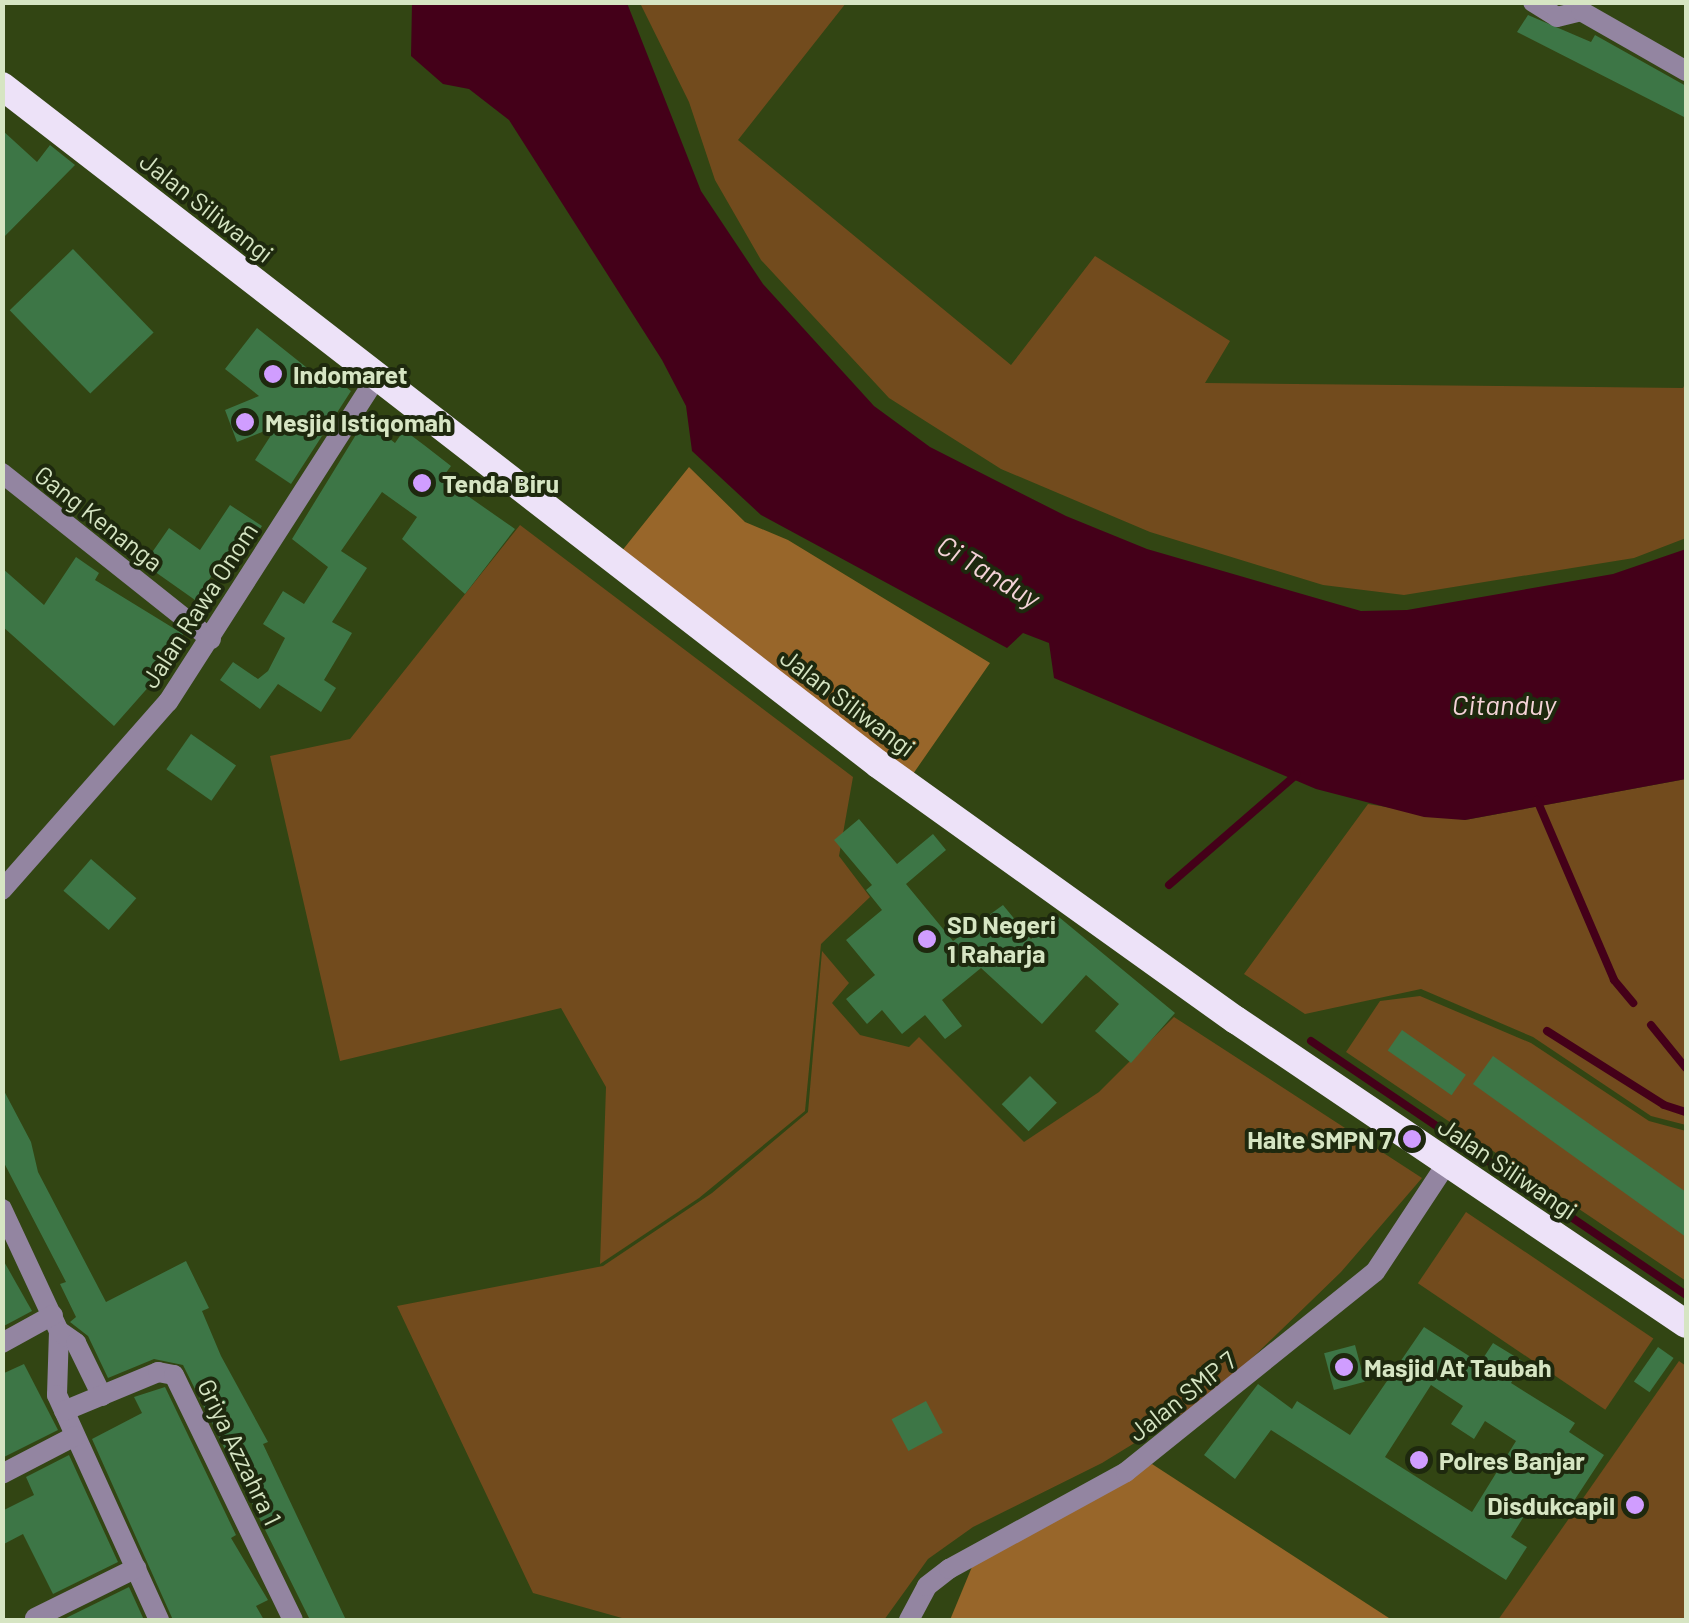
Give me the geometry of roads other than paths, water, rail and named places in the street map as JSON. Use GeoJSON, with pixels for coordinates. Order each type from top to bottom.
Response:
{"type":"FeatureCollection","features":[{"type":"Feature","properties":{"kind":"highway","name":"Jalan Siliwangi"},"geometry":{"type":"LineString","coordinates":[[2,86],[878,764],[1447,1163],[1686,1324]]}},
{"type":"Feature","properties":{"kind":"street"},"geometry":{"type":"LineString","coordinates":[[1533,2],[1557,16],[1581,12],[1686,71]]}},
{"type":"Feature","properties":{"kind":"street","name":"Jalan Rawa Onom"},"geometry":{"type":"LineString","coordinates":[[2,890],[168,702],[377,376]]}},
{"type":"Feature","properties":{"kind":"street","name":"Gang Kenanga"},"geometry":{"type":"LineString","coordinates":[[2,474],[211,639]]}},
{"type":"Feature","properties":{"kind":"street","name":"Jalan SMP 7"},"geometry":{"type":"LineString","coordinates":[[909,1620],[927,1586],[949,1569],[1126,1472],[1376,1272],[1447,1163]]}},
{"type":"Feature","properties":{"kind":"street"},"geometry":{"type":"LineString","coordinates":[[5,1221],[56,1323],[76,1343],[102,1396]]}},
{"type":"Feature","properties":{"kind":"street"},"geometry":{"type":"LineString","coordinates":[[2,1343],[56,1323]]}},
{"type":"Feature","properties":{"kind":"street"},"geometry":{"type":"LineString","coordinates":[[56,1323],[54,1358],[64,1411],[159,1620]]}},
{"type":"Feature","properties":{"kind":"street","name":"Griya Azzahra 1"},"geometry":{"type":"LineString","coordinates":[[64,1411],[158,1372],[182,1385],[293,1620]]}},
{"type":"Feature","properties":{"kind":"street"},"geometry":{"type":"LineString","coordinates":[[2,1474],[75,1436]]}},
{"type":"Feature","properties":{"kind":"street"},"geometry":{"type":"LineString","coordinates":[[36,1618],[136,1568]]}},
{"type":"Feature","properties":{"kind":"water","name":"Citanduy"},"geometry":{"type":"Polygon","coordinates":[[[412,3],[627,3],[701,191],[763,284],[874,406],[930,447],[1066,516],[1147,549],[1361,611],[1407,610],[1613,574],[1686,549],[1686,779],[1465,820],[1424,817],[1316,789],[1054,678],[1049,643],[1023,633],[1007,648],[761,515],[692,451],[686,406],[662,360],[509,120],[469,89],[443,84],[411,56],[412,3]]]}},
{"type":"Feature","properties":{"kind":"waterway"},"geometry":{"type":"LineString","coordinates":[[1169,885],[1297,774]]}},
{"type":"Feature","properties":{"kind":"waterway"},"geometry":{"type":"LineString","coordinates":[[1537,800],[1614,980],[1633,1003]]}},
{"type":"Feature","properties":{"kind":"waterway"},"geometry":{"type":"LineString","coordinates":[[1651,1025],[1686,1068]]}},
{"type":"Feature","properties":{"kind":"waterway"},"geometry":{"type":"LineString","coordinates":[[1547,1031],[1664,1105],[1686,1112]]}},
{"type":"Feature","properties":{"kind":"waterway"},"geometry":{"type":"LineString","coordinates":[[1311,1041],[1686,1295]]}},
{"type":"Feature","properties":{"kind":"place","name":"Indomaret"},"geometry":{"type":"Point","coordinates":[273,374]}},
{"type":"Feature","properties":{"kind":"place","name":"Mesjid Istiqomah"},"geometry":{"type":"Point","coordinates":[245,422]}},
{"type":"Feature","properties":{"kind":"place","name":"Tenda Biru"},"geometry":{"type":"Point","coordinates":[422,483]}},
{"type":"Feature","properties":{"kind":"place","name":"SD Negeri 1 Raharja"},"geometry":{"type":"Point","coordinates":[927,939]}},
{"type":"Feature","properties":{"kind":"place","name":"Halte SMPN 7"},"geometry":{"type":"Point","coordinates":[1412,1139]}},
{"type":"Feature","properties":{"kind":"place","name":"Masjid At Taubah"},"geometry":{"type":"Point","coordinates":[1344,1367]}},
{"type":"Feature","properties":{"kind":"place","name":"Polres Banjar"},"geometry":{"type":"Point","coordinates":[1419,1460]}},
{"type":"Feature","properties":{"kind":"place","name":"Disdukcapil"},"geometry":{"type":"Point","coordinates":[1635,1505]}},
{"type":"Feature","properties":{"kind":"water label","name":"Ci Tanduy"},"geometry":{"type":"Point","coordinates":[989,571]}}]}
